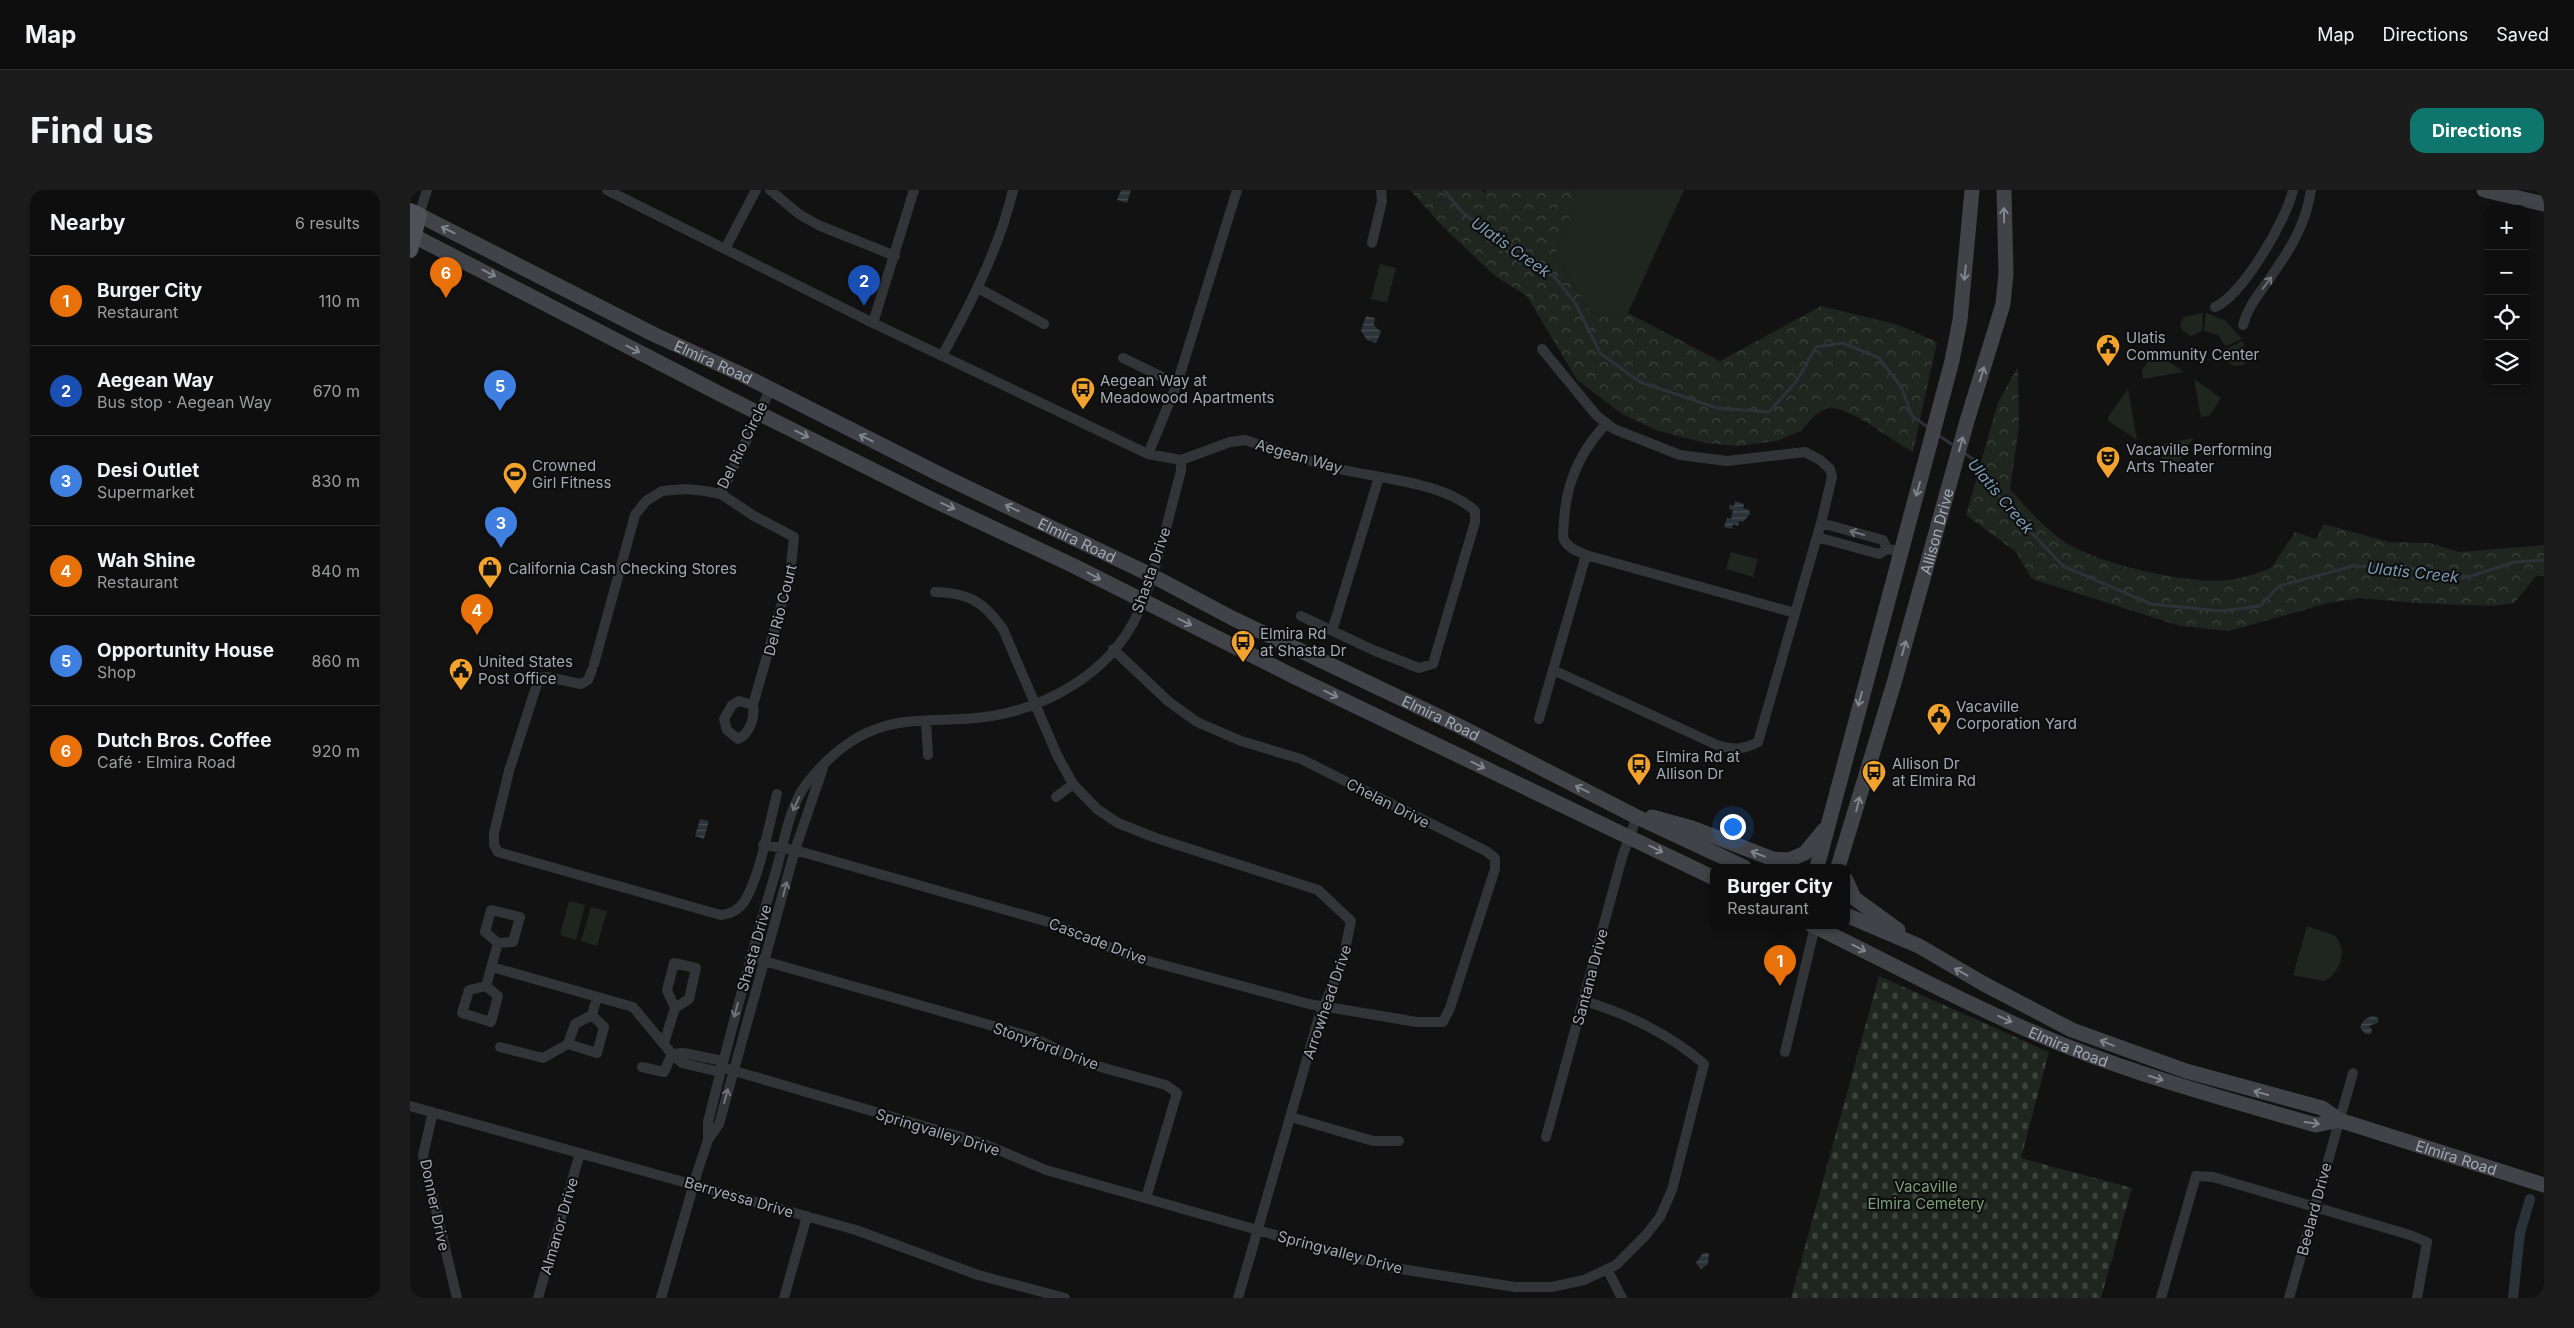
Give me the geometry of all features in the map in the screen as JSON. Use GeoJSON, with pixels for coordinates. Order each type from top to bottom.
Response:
{"type":"FeatureCollection","features":[{"type":"Feature","properties":{"kind":"main road","name":"Allison Drive"},"geometry":{"type":"LineString","coordinates":[[1818,864],[1894,550],[1931,442],[1943,399],[1960,320],[1972,190]]}},
{"type":"Feature","properties":{"kind":"main road","name":"Allison Drive"},"geometry":{"type":"LineString","coordinates":[[1839,864],[1852,825],[1967,421],[2003,304],[2006,273],[2004,190]]}},
{"type":"Feature","properties":{"kind":"main road"},"geometry":{"type":"LineString","coordinates":[[2484,190],[2544,204]]}},
{"type":"Feature","properties":{"kind":"main road"},"geometry":{"type":"LineString","coordinates":[[411,240],[414,213]]}},
{"type":"Feature","properties":{"kind":"main road","name":"Elmira Road"},"geometry":{"type":"LineString","coordinates":[[414,213],[770,390],[1151,575],[1232,618],[1459,726],[1631,814],[1738,864]]}},
{"type":"Feature","properties":{"kind":"main road","name":"Elmira Road"},"geometry":{"type":"LineString","coordinates":[[411,240],[1142,601],[1710,876]]}},
{"type":"Feature","properties":{"kind":"main road"},"geometry":{"type":"LineString","coordinates":[[1631,814],[1692,828],[1773,860],[1790,860],[1805,853],[1827,827]]}},
{"type":"Feature","properties":{"kind":"main road"},"geometry":{"type":"LineString","coordinates":[[1846,864],[1852,825]]}},
{"type":"Feature","properties":{"kind":"main road"},"geometry":{"type":"LineString","coordinates":[[1850,889],[1854,898],[1864,908],[1919,946]]}},
{"type":"Feature","properties":{"kind":"main road","name":"Elmira Road"},"geometry":{"type":"LineString","coordinates":[[1850,917],[1919,946],[1984,984],[2072,1030],[2186,1071],[2322,1108],[2339,1120],[2544,1185]]}},
{"type":"Feature","properties":{"kind":"main road","name":"Elmira Road"},"geometry":{"type":"LineString","coordinates":[[1823,929],[1939,989],[2074,1049],[2151,1076],[2316,1125],[2339,1120]]}},
{"type":"Feature","properties":{"kind":"street"},"geometry":{"type":"LineString","coordinates":[[414,213],[427,190]]}},
{"type":"Feature","properties":{"kind":"street"},"geometry":{"type":"LineString","coordinates":[[607,190],[873,323],[1148,454],[1181,460]]}},
{"type":"Feature","properties":{"kind":"street"},"geometry":{"type":"LineString","coordinates":[[725,248],[756,190]]}},
{"type":"Feature","properties":{"kind":"street"},"geometry":{"type":"LineString","coordinates":[[770,190],[799,214],[818,225],[895,256]]}},
{"type":"Feature","properties":{"kind":"street"},"geometry":{"type":"LineString","coordinates":[[873,323],[914,190]]}},
{"type":"Feature","properties":{"kind":"street"},"geometry":{"type":"LineString","coordinates":[[942,356],[988,265],[1014,190]]}},
{"type":"Feature","properties":{"kind":"street"},"geometry":{"type":"LineString","coordinates":[[1148,454],[1177,384],[1237,190]]}},
{"type":"Feature","properties":{"kind":"street"},"geometry":{"type":"LineString","coordinates":[[1372,243],[1382,201],[1381,190]]}},
{"type":"Feature","properties":{"kind":"street"},"geometry":{"type":"LineString","coordinates":[[2215,306],[2230,298],[2268,246],[2286,216],[2293,190]]}},
{"type":"Feature","properties":{"kind":"street"},"geometry":{"type":"LineString","coordinates":[[2243,325],[2256,296],[2299,234],[2306,216],[2311,190]]}},
{"type":"Feature","properties":{"kind":"street"},"geometry":{"type":"LineString","coordinates":[[978,288],[1044,324]]}},
{"type":"Feature","properties":{"kind":"street"},"geometry":{"type":"LineString","coordinates":[[1542,349],[1597,416],[1614,428],[1680,455],[1727,461],[1805,452],[1820,460],[1830,469],[1832,476],[1821,523],[1758,742],[1746,749],[1731,749],[1717,745],[1553,670]]}},
{"type":"Feature","properties":{"kind":"street"},"geometry":{"type":"LineString","coordinates":[[1123,358],[1177,384]]}},
{"type":"Feature","properties":{"kind":"street","name":"Del Rio Circle"},"geometry":{"type":"LineString","coordinates":[[763,845],[752,883],[743,904],[731,914],[721,915],[498,852],[494,845],[494,833],[509,771],[539,678],[547,677],[581,684],[588,680],[635,515],[646,501],[662,491],[686,489],[721,494],[770,390]]}},
{"type":"Feature","properties":{"kind":"street"},"geometry":{"type":"LineString","coordinates":[[1607,423],[1591,440],[1581,456],[1572,477],[1565,506],[1563,538],[1570,548],[1586,555],[1795,614]]}},
{"type":"Feature","properties":{"kind":"street","name":"Aegean Way"},"geometry":{"type":"LineString","coordinates":[[1181,460],[1230,442],[1245,440],[1343,470],[1441,492],[1466,502],[1475,511],[1475,522],[1433,664],[1418,668],[1301,616]]}},
{"type":"Feature","properties":{"kind":"street","name":"Shasta Drive"},"geometry":{"type":"LineString","coordinates":[[708,1140],[708,1122],[750,957],[793,811],[806,784],[843,746],[883,726],[1004,714],[1035,705],[1081,679],[1113,649],[1136,615],[1158,556],[1182,471],[1181,460]]}},
{"type":"Feature","properties":{"kind":"street"},"geometry":{"type":"LineString","coordinates":[[1332,631],[1380,477]]}},
{"type":"Feature","properties":{"kind":"street","name":"Del Rio Court"},"geometry":{"type":"LineString","coordinates":[[721,494],[754,516],[794,537],[790,575],[753,705]]}},
{"type":"Feature","properties":{"kind":"street"},"geometry":{"type":"LineString","coordinates":[[1821,523],[1883,540],[1894,550]]}},
{"type":"Feature","properties":{"kind":"street"},"geometry":{"type":"LineString","coordinates":[[1817,537],[1879,554],[1894,550]]}},
{"type":"Feature","properties":{"kind":"street"},"geometry":{"type":"LineString","coordinates":[[1539,719],[1586,555]]}},
{"type":"Feature","properties":{"kind":"street","name":"Arrowhead Drive"},"geometry":{"type":"LineString","coordinates":[[935,592],[958,593],[977,600],[992,614],[1003,629],[1057,756],[1073,784],[1097,809],[1118,823],[1156,838],[1318,890],[1350,921],[1342,964],[1323,1006],[1238,1298]]}},
{"type":"Feature","properties":{"kind":"street","name":"Chelan Drive"},"geometry":{"type":"LineString","coordinates":[[1113,649],[1168,701],[1197,722],[1241,741],[1301,758],[1486,851],[1496,858],[1495,869],[1450,1008],[1442,1022],[1417,1022]]}},
{"type":"Feature","properties":{"kind":"street"},"geometry":{"type":"LineString","coordinates":[[926,722],[928,755]]}},
{"type":"Feature","properties":{"kind":"street","name":"Shasta Drive"},"geometry":{"type":"LineString","coordinates":[[661,1298],[693,1184],[708,1140],[719,1124],[796,850],[824,765]]}},
{"type":"Feature","properties":{"kind":"street"},"geometry":{"type":"LineString","coordinates":[[1056,797],[1073,784]]}},
{"type":"Feature","properties":{"kind":"street"},"geometry":{"type":"LineString","coordinates":[[763,845],[777,794]]}},
{"type":"Feature","properties":{"kind":"street","name":"Santana Drive"},"geometry":{"type":"LineString","coordinates":[[1546,1137],[1629,836],[1631,814]]}},
{"type":"Feature","properties":{"kind":"street","name":"Cascade Drive"},"geometry":{"type":"LineString","coordinates":[[763,845],[783,846],[1052,923],[1130,956],[1323,1006],[1417,1022]]}},
{"type":"Feature","properties":{"kind":"street"},"geometry":{"type":"LineString","coordinates":[[1785,1052],[1814,929]]}},
{"type":"Feature","properties":{"kind":"street"},"geometry":{"type":"LineString","coordinates":[[486,986],[498,943]]}},
{"type":"Feature","properties":{"kind":"street","name":"Stonyford Drive"},"geometry":{"type":"LineString","coordinates":[[750,957],[1032,1037],[1086,1063],[1166,1086],[1177,1093],[1146,1198]]}},
{"type":"Feature","properties":{"kind":"street"},"geometry":{"type":"LineString","coordinates":[[492,967],[633,1007],[672,1054],[664,1072],[642,1067]]}},
{"type":"Feature","properties":{"kind":"street"},"geometry":{"type":"LineString","coordinates":[[500,1047],[543,1058],[568,1044],[575,1024],[592,1015],[597,997]]}},
{"type":"Feature","properties":{"kind":"street","name":"Springvalley Drive"},"geometry":{"type":"LineString","coordinates":[[672,1054],[684,1053],[733,1072],[982,1143],[1046,1170],[1388,1267],[1515,1287],[1552,1287],[1584,1280],[1616,1265],[1645,1236],[1660,1217],[1674,1183],[1704,1064],[1688,1050],[1638,1022],[1617,1012],[1584,1001]]}},
{"type":"Feature","properties":{"kind":"street"},"geometry":{"type":"LineString","coordinates":[[664,1043],[675,1008]]}},
{"type":"Feature","properties":{"kind":"street"},"geometry":{"type":"LineString","coordinates":[[568,1044],[597,1053],[604,1027],[592,1015]]}},
{"type":"Feature","properties":{"kind":"street","name":"Beelard Drive"},"geometry":{"type":"LineString","coordinates":[[2289,1298],[2353,1073]]}},
{"type":"Feature","properties":{"kind":"street","name":"Berryessa Drive"},"geometry":{"type":"LineString","coordinates":[[410,1106],[856,1230],[978,1275],[1066,1298]]}},
{"type":"Feature","properties":{"kind":"street","name":"Donner Drive"},"geometry":{"type":"LineString","coordinates":[[432,1112],[424,1161],[457,1298]]}},
{"type":"Feature","properties":{"kind":"street"},"geometry":{"type":"LineString","coordinates":[[1291,1117],[1373,1141],[1399,1141]]}},
{"type":"Feature","properties":{"kind":"street","name":"Almanor Drive"},"geometry":{"type":"LineString","coordinates":[[538,1298],[580,1153]]}},
{"type":"Feature","properties":{"kind":"street"},"geometry":{"type":"LineString","coordinates":[[2161,1298],[2196,1176],[2213,1177],[2427,1242],[2417,1298]]}},
{"type":"Feature","properties":{"kind":"street"},"geometry":{"type":"LineString","coordinates":[[784,1298],[807,1216]]}},
{"type":"Feature","properties":{"kind":"street"},"geometry":{"type":"LineString","coordinates":[[1607,1269],[1622,1298]]}},
{"type":"Feature","properties":{"kind":"green space"},"geometry":{"type":"Polygon","coordinates":[[[1410,190],[1482,190],[1484,193],[1487,190],[1571,190],[1577,201],[1555,255],[1592,314],[1611,319],[1628,313],[1720,361],[1821,306],[1899,325],[1937,342],[1913,452],[1852,414],[1829,407],[1815,415],[1801,431],[1777,441],[1737,446],[1705,443],[1658,431],[1622,414],[1577,380],[1527,296],[1495,276],[1444,228],[1410,190]]]}},
{"type":"Feature","properties":{"kind":"green space"},"geometry":{"type":"Polygon","coordinates":[[[1571,190],[1684,190],[1628,313],[1611,319],[1592,314],[1555,255],[1577,201],[1571,190]]]}},
{"type":"Feature","properties":{"kind":"green space"},"geometry":{"type":"Polygon","coordinates":[[[1380,264],[1396,268],[1387,303],[1371,299],[1380,264]]]}},
{"type":"Feature","properties":{"kind":"green space"},"geometry":{"type":"Polygon","coordinates":[[[2203,313],[2202,331],[2191,336],[2183,331],[2180,325],[2183,317],[2203,313]]]}},
{"type":"Feature","properties":{"kind":"green space"},"geometry":{"type":"Polygon","coordinates":[[[2206,313],[2225,320],[2242,339],[2225,346],[2218,335],[2204,331],[2206,313]]]}},
{"type":"Feature","properties":{"kind":"green space"},"geometry":{"type":"Polygon","coordinates":[[[2243,341],[2246,359],[2244,365],[2234,366],[2225,360],[2226,349],[2243,341]]]}},
{"type":"Feature","properties":{"kind":"green space"},"geometry":{"type":"Polygon","coordinates":[[[2154,353],[2184,372],[2143,379],[2142,370],[2154,353]]]}},
{"type":"Feature","properties":{"kind":"green space"},"geometry":{"type":"Polygon","coordinates":[[[2018,367],[2019,427],[2010,489],[2052,532],[2068,544],[2084,552],[2150,572],[2174,577],[2218,581],[2248,576],[2271,568],[2295,532],[2316,539],[2324,524],[2389,542],[2429,543],[2459,552],[2544,545],[2544,576],[2536,576],[2514,603],[2492,606],[2416,603],[2360,598],[2329,603],[2229,631],[2180,626],[2032,579],[2016,552],[1966,515],[1998,402],[2018,367]]]}},
{"type":"Feature","properties":{"kind":"green space"},"geometry":{"type":"Polygon","coordinates":[[[2194,379],[2221,398],[2210,415],[2201,417],[2194,379]]]}},
{"type":"Feature","properties":{"kind":"green space"},"geometry":{"type":"Polygon","coordinates":[[[2128,389],[2137,440],[2108,421],[2108,417],[2128,389]]]}},
{"type":"Feature","properties":{"kind":"green space"},"geometry":{"type":"Polygon","coordinates":[[[2194,438],[2182,452],[2183,456],[2176,465],[2172,466],[2147,447],[2194,438]]]}},
{"type":"Feature","properties":{"kind":"green space"},"geometry":{"type":"Polygon","coordinates":[[[1731,552],[1758,559],[1753,577],[1726,569],[1731,552]]]}},
{"type":"Feature","properties":{"kind":"green space"},"geometry":{"type":"Polygon","coordinates":[[[569,901],[585,905],[576,940],[560,935],[569,901]]]}},
{"type":"Feature","properties":{"kind":"green space"},"geometry":{"type":"Polygon","coordinates":[[[591,907],[607,911],[597,946],[581,941],[591,907]]]}},
{"type":"Feature","properties":{"kind":"green space"},"geometry":{"type":"Polygon","coordinates":[[[2307,926],[2334,935],[2341,947],[2341,961],[2338,967],[2330,978],[2324,981],[2293,975],[2307,926]]]}},
{"type":"Feature","properties":{"kind":"green space","name":"Vacaville Elmira Cemetery"},"geometry":{"type":"Polygon","coordinates":[[[1879,976],[2049,1052],[2021,1158],[2132,1188],[2101,1298],[1791,1298],[1879,976]]]}},
{"type":"Feature","properties":{"kind":"shaded area"},"geometry":{"type":"Polygon","coordinates":[[[1121,190],[1131,190],[1127,203],[1117,200],[1121,190]]]}},
{"type":"Feature","properties":{"kind":"shaded area"},"geometry":{"type":"Polygon","coordinates":[[[1366,316],[1375,318],[1374,325],[1381,332],[1376,343],[1367,340],[1361,331],[1366,316]]]}},
{"type":"Feature","properties":{"kind":"shaded area"},"geometry":{"type":"Polygon","coordinates":[[[1735,501],[1744,504],[1743,508],[1749,510],[1750,514],[1743,522],[1739,521],[1738,526],[1733,524],[1732,529],[1724,527],[1727,518],[1731,519],[1733,510],[1729,509],[1730,505],[1734,506],[1735,501]]]}},
{"type":"Feature","properties":{"kind":"shaded area"},"geometry":{"type":"Polygon","coordinates":[[[700,819],[709,821],[704,839],[695,836],[700,819]]]}},
{"type":"Feature","properties":{"kind":"shaded area"},"geometry":{"type":"Polygon","coordinates":[[[2371,1016],[2377,1017],[2379,1022],[2369,1026],[2372,1029],[2371,1034],[2365,1034],[2360,1027],[2364,1020],[2371,1016]]]}},
{"type":"Feature","properties":{"kind":"shaded area"},"geometry":{"type":"Polygon","coordinates":[[[1703,1253],[1709,1253],[1708,1264],[1701,1269],[1696,1263],[1703,1253]]]}},
{"type":"Feature","properties":{"kind":"waterway","name":"Ulatis Creek"},"geometry":{"type":"LineString","coordinates":[[1444,190],[1463,213],[1549,270],[1576,304],[1600,353],[1640,382],[1717,408],[1769,412],[1796,382],[1816,347],[1843,343],[1879,358],[1901,387],[1912,416],[1929,428]]}},
{"type":"Feature","properties":{"kind":"waterway","name":"Ulatis Creek"},"geometry":{"type":"LineString","coordinates":[[1938,435],[1956,447]]}},
{"type":"Feature","properties":{"kind":"waterway","name":"Ulatis Creek"},"geometry":{"type":"LineString","coordinates":[[1963,452],[1974,460],[2002,501],[2063,566],[2151,604],[2221,611],[2260,606],[2279,586],[2353,566],[2410,568],[2468,577],[2515,562],[2544,560]]}},
{"type":"Feature","properties":{"kind":"waterway"},"geometry":{"type":"LineString","coordinates":[[2513,1298],[2520,1233],[2530,1199]]}},
{"type":"Feature","properties":{"kind":"place","name":"Dutch Bros. Coffee"},"geometry":{"type":"Point","coordinates":[446,298]}},
{"type":"Feature","properties":{"kind":"place","name":"Aegean Way"},"geometry":{"type":"Point","coordinates":[864,306]}},
{"type":"Feature","properties":{"kind":"place","name":"Ulatis Community Center"},"geometry":{"type":"Point","coordinates":[2108,367]}},
{"type":"Feature","properties":{"kind":"place","name":"Aegean Way at Meadowood Apartments"},"geometry":{"type":"Point","coordinates":[1083,410]}},
{"type":"Feature","properties":{"kind":"place","name":"Opportunity House"},"geometry":{"type":"Point","coordinates":[500,411]}},
{"type":"Feature","properties":{"kind":"place","name":"Vacaville Performing Arts Theater"},"geometry":{"type":"Point","coordinates":[2108,479]}},
{"type":"Feature","properties":{"kind":"place","name":"Crowned Girl Fitness"},"geometry":{"type":"Point","coordinates":[515,495]}},
{"type":"Feature","properties":{"kind":"place","name":"Desi Outlet"},"geometry":{"type":"Point","coordinates":[501,548]}},
{"type":"Feature","properties":{"kind":"place","name":"California Cash Checking Stores"},"geometry":{"type":"Point","coordinates":[490,589]}},
{"type":"Feature","properties":{"kind":"place","name":"Wah Shine"},"geometry":{"type":"Point","coordinates":[477,635]}},
{"type":"Feature","properties":{"kind":"place","name":"Elmira Rd at Shasta Dr"},"geometry":{"type":"Point","coordinates":[1243,663]}},
{"type":"Feature","properties":{"kind":"place","name":"United States Post Office"},"geometry":{"type":"Point","coordinates":[461,691]}},
{"type":"Feature","properties":{"kind":"place","name":"Vacaville Corporation Yard"},"geometry":{"type":"Point","coordinates":[1939,736]}},
{"type":"Feature","properties":{"kind":"place","name":"Elmira Rd at Allison Dr"},"geometry":{"type":"Point","coordinates":[1639,786]}},
{"type":"Feature","properties":{"kind":"place","name":"Allison Dr at Elmira Rd"},"geometry":{"type":"Point","coordinates":[1874,793]}},
{"type":"Feature","properties":{"kind":"place","name":"Burger City"},"geometry":{"type":"Point","coordinates":[1780,986]}}]}
